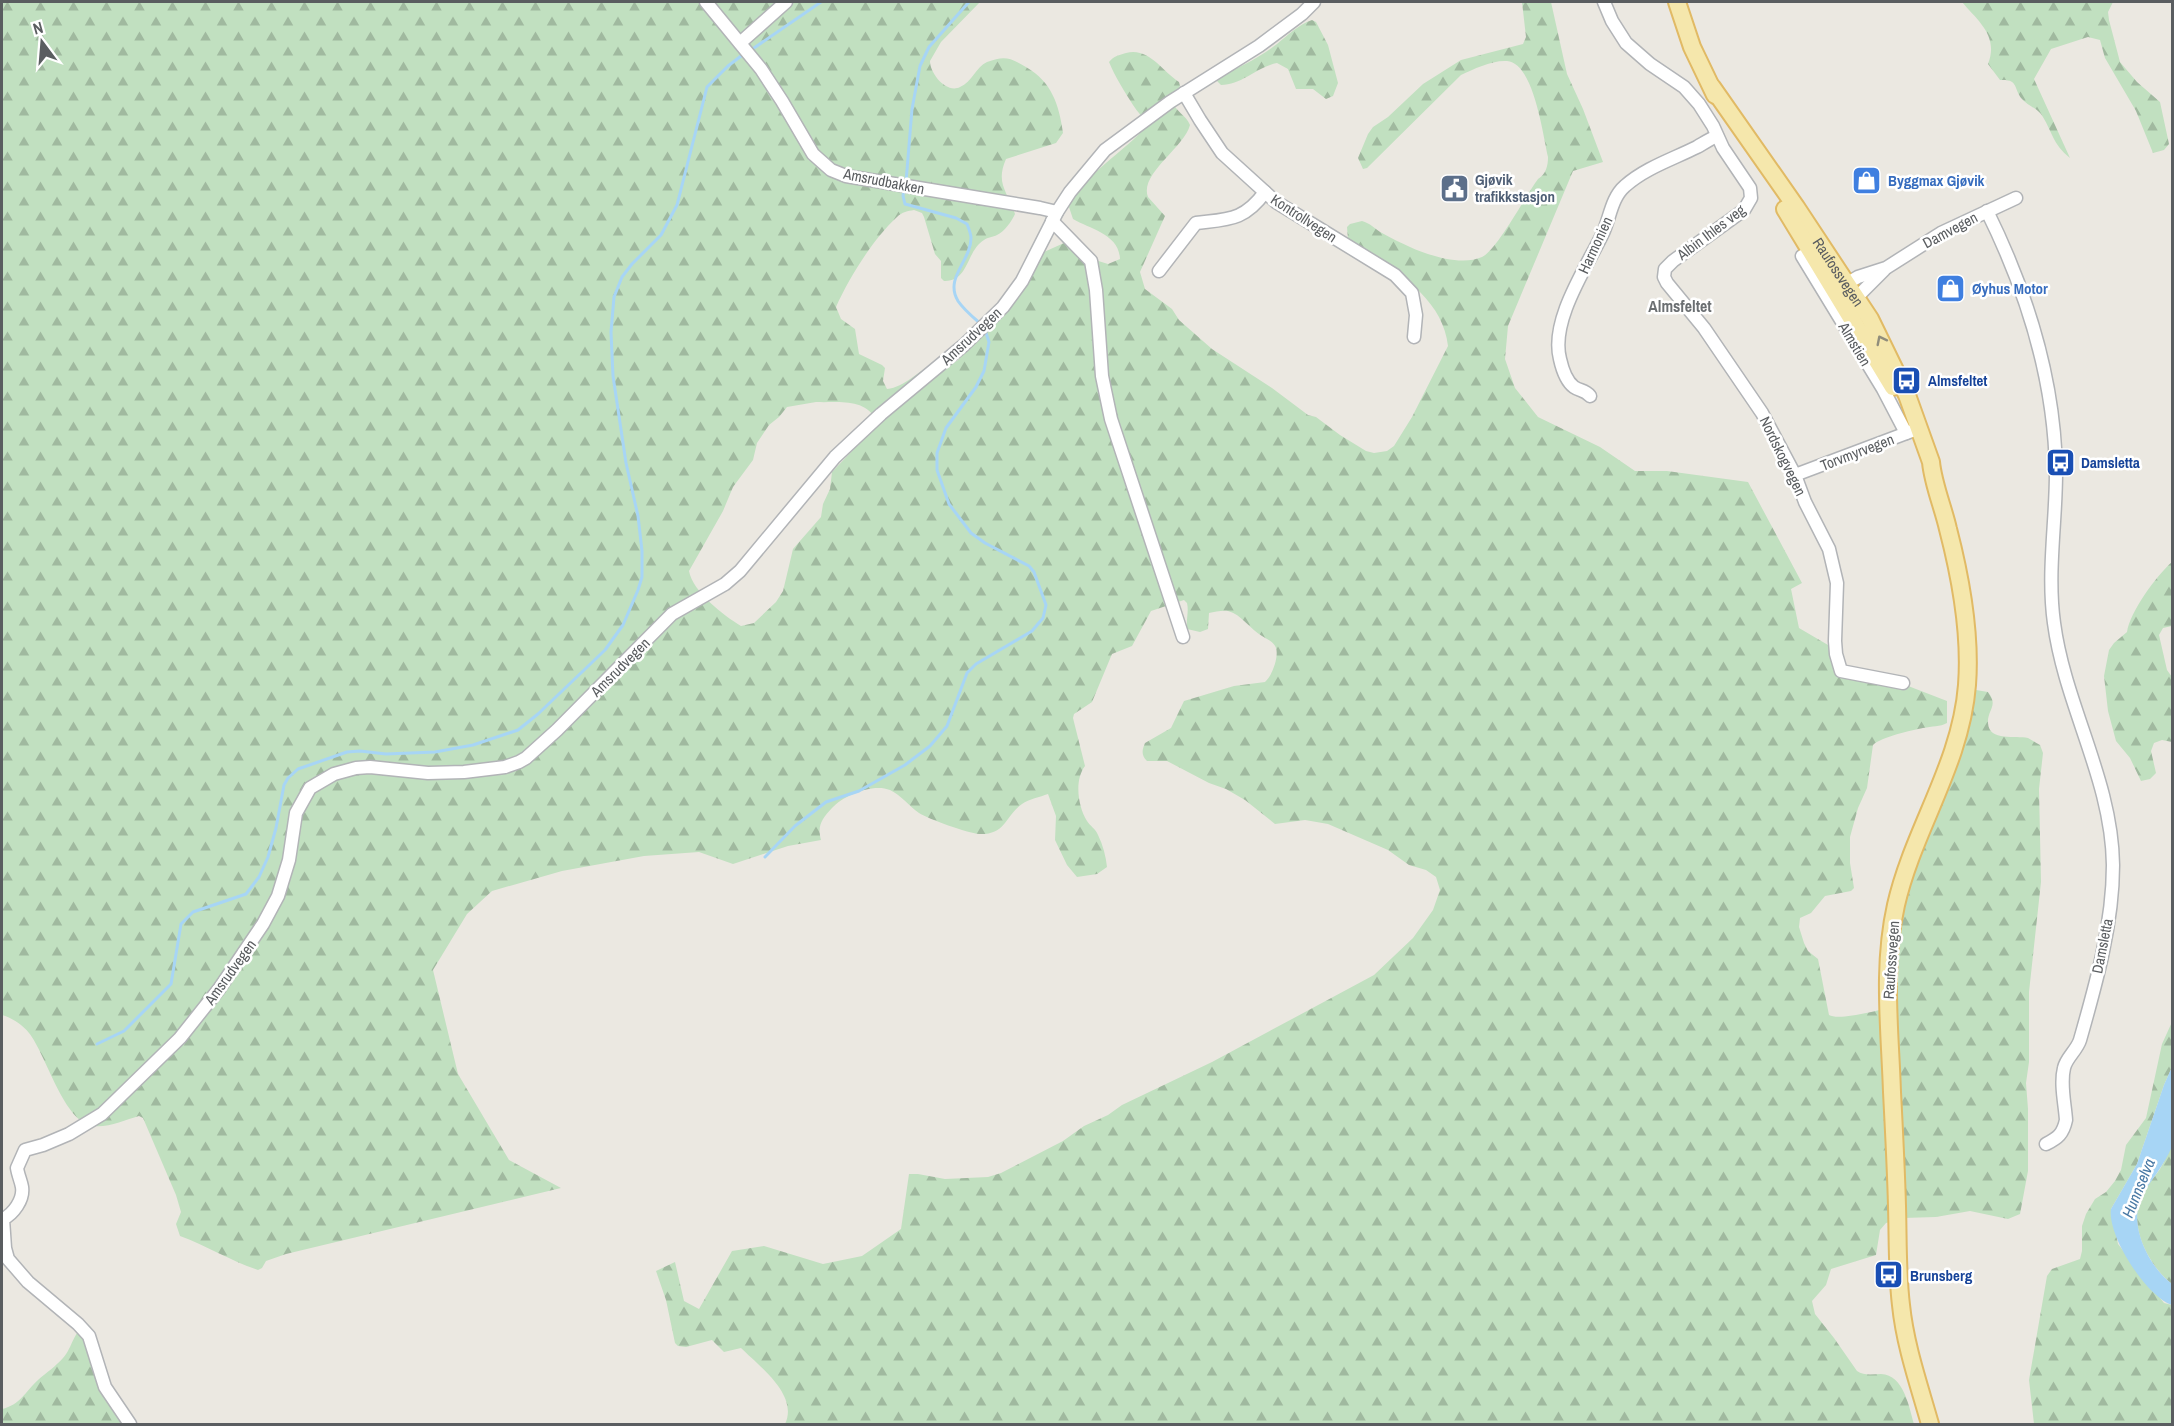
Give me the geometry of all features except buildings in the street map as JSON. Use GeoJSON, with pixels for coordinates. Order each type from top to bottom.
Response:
{"type":"FeatureCollection","features":[{"type":"Feature","properties":{"kind":"main road","name":"Raufossvegen"},"geometry":{"type":"LineString","coordinates":[[1677,2],[1692,47],[1717,101],[1845,293],[1897,393],[1913,431],[1931,462],[1949,530],[1962,599],[1968,655],[1967,688],[1962,718],[1953,753],[1900,890],[1890,939],[1888,985],[1901,1307],[1911,1359],[1930,1425]]}},
{"type":"Feature","properties":{"kind":"street","name":"Amsrudbakken"},"geometry":{"type":"LineString","coordinates":[[706,2],[761,69],[813,154],[831,170],[846,176],[1054,216]]}},
{"type":"Feature","properties":{"kind":"street"},"geometry":{"type":"LineString","coordinates":[[740,43],[786,2]]}},
{"type":"Feature","properties":{"kind":"street","name":"Amsrudvegen"},"geometry":{"type":"LineString","coordinates":[[130,1425],[105,1387],[89,1336],[20,1274],[8,1259],[3,1219],[15,1209],[22,1194],[17,1168],[25,1150],[69,1134],[102,1114],[180,1038],[219,989],[263,924],[278,896],[289,860],[296,813],[310,788],[334,774],[356,768],[369,767],[428,773],[464,772],[505,767],[526,758],[557,730],[672,614],[725,584],[744,567],[835,457],[994,317],[1022,281],[1054,216],[1070,192],[1105,150],[1184,93],[1259,46],[1302,14],[1314,2]]}},
{"type":"Feature","properties":{"kind":"street"},"geometry":{"type":"LineString","coordinates":[[1604,2],[1612,21],[1626,43],[1692,95],[1717,136]]}},
{"type":"Feature","properties":{"kind":"street","name":"Kontrollvegen"},"geometry":{"type":"LineString","coordinates":[[1184,93],[1222,153],[1276,202],[1395,275],[1412,293],[1416,315],[1414,337]]}},
{"type":"Feature","properties":{"kind":"street","name":"Albin Ihles veg"},"geometry":{"type":"LineString","coordinates":[[1666,267],[1744,210],[1751,194],[1747,182],[1717,136]]}},
{"type":"Feature","properties":{"kind":"street","name":"Harmonien"},"geometry":{"type":"LineString","coordinates":[[1590,396],[1575,387],[1566,375],[1559,357],[1559,336],[1575,288],[1603,234],[1615,199],[1623,187],[1649,170],[1717,136]]}},
{"type":"Feature","properties":{"kind":"street"},"geometry":{"type":"LineString","coordinates":[[1159,271],[1196,223],[1239,217],[1257,203],[1265,192]]}},
{"type":"Feature","properties":{"kind":"street","name":"Damvegen"},"geometry":{"type":"LineString","coordinates":[[1845,293],[1941,233],[2016,198]]}},
{"type":"Feature","properties":{"kind":"street","name":"Damsletta"},"geometry":{"type":"LineString","coordinates":[[1987,211],[2030,312],[2049,389],[2056,472],[2052,584],[2054,624],[2061,662],[2108,813],[2113,864],[2110,904],[2102,954],[2079,1044],[2064,1067],[2066,1120],[2064,1129],[2057,1138],[2046,1144]]}},
{"type":"Feature","properties":{"kind":"street"},"geometry":{"type":"LineString","coordinates":[[1054,216],[1091,261],[1096,290],[1102,376],[1111,419],[1183,637]]}},
{"type":"Feature","properties":{"kind":"street","name":"Almstien"},"geometry":{"type":"LineString","coordinates":[[1802,256],[1883,389],[1913,431]]}},
{"type":"Feature","properties":{"kind":"street","name":"Nordskogvegen"},"geometry":{"type":"LineString","coordinates":[[1666,267],[1664,277],[1666,283],[1704,328],[1753,397],[1795,475],[1805,502],[1829,549],[1834,567],[1837,596],[1836,654],[1841,671],[1903,683]]}},
{"type":"Feature","properties":{"kind":"street","name":"Torvmyrvegen"},"geometry":{"type":"LineString","coordinates":[[1795,475],[1913,431]]}},
{"type":"Feature","properties":{"kind":"green space"},"geometry":{"type":"Polygon","coordinates":[[[2,2],[980,2],[941,42],[930,61],[936,77],[950,88],[960,87],[987,62],[1003,58],[1016,61],[1035,73],[1048,87],[1059,113],[1063,133],[1056,143],[1006,159],[1002,182],[1015,214],[1002,231],[978,245],[958,277],[944,281],[941,278],[941,261],[935,254],[924,217],[922,213],[914,210],[897,217],[862,259],[836,307],[841,319],[855,329],[859,354],[885,368],[883,381],[887,389],[906,382],[934,363],[957,361],[1006,311],[1044,252],[1072,242],[1092,259],[1108,264],[1120,259],[1115,244],[1102,233],[1073,219],[1069,207],[1081,187],[1146,126],[1109,62],[1126,53],[1142,53],[1179,82],[1180,86],[1172,101],[1190,125],[1180,143],[1156,170],[1147,188],[1148,197],[1165,216],[1140,272],[1145,289],[1172,309],[1179,320],[1212,349],[1272,388],[1308,415],[1316,417],[1366,451],[1374,453],[1387,451],[1394,446],[1412,417],[1448,346],[1444,328],[1436,311],[1411,283],[1348,240],[1347,227],[1362,221],[1385,235],[1427,254],[1446,259],[1474,260],[1482,257],[1495,244],[1545,172],[1548,157],[1531,87],[1516,65],[1501,61],[1489,63],[1461,75],[1367,168],[1363,169],[1358,158],[1373,127],[1388,117],[1423,84],[1461,60],[1523,44],[1526,37],[1522,2],[1551,2],[1567,74],[1603,162],[1573,171],[1508,326],[1505,359],[1515,388],[1538,417],[1600,447],[1635,471],[1667,471],[1748,482],[1802,583],[1791,589],[1799,628],[1828,645],[1833,662],[1839,668],[1903,684],[1947,701],[1947,723],[1897,734],[1873,745],[1867,788],[1858,808],[1850,837],[1850,863],[1854,888],[1851,891],[1825,896],[1811,913],[1800,918],[1799,927],[1804,943],[1808,951],[1818,959],[1829,1015],[1850,1016],[1892,1007],[1898,983],[1898,936],[1903,903],[1972,692],[1976,690],[1988,692],[1991,697],[1993,705],[1988,723],[1993,733],[2028,738],[2040,745],[2043,753],[2039,789],[2041,882],[2029,992],[2029,1062],[2026,1083],[2028,1171],[2020,1214],[2008,1219],[1970,1211],[1936,1217],[1903,1218],[1886,1223],[1880,1230],[1876,1255],[1831,1269],[1826,1285],[1812,1301],[1815,1314],[1857,1371],[1889,1376],[1900,1386],[1914,1424],[785,1424],[788,1413],[787,1402],[782,1392],[767,1372],[741,1348],[724,1352],[712,1340],[686,1347],[675,1343],[666,1300],[656,1271],[675,1262],[684,1301],[699,1309],[732,1251],[764,1246],[823,1264],[862,1256],[901,1229],[909,1174],[945,1179],[988,1177],[1001,1173],[1063,1141],[1084,1126],[1108,1115],[1122,1105],[1212,1062],[1374,975],[1413,938],[1433,910],[1440,890],[1436,877],[1426,870],[1409,865],[1388,850],[1328,824],[1305,820],[1275,824],[1245,800],[1226,789],[1209,783],[1167,761],[1147,761],[1145,759],[1143,748],[1145,743],[1171,728],[1184,701],[1234,686],[1265,682],[1276,661],[1277,652],[1274,644],[1228,611],[1209,613],[1208,629],[1200,632],[1187,629],[1188,606],[1184,600],[1151,611],[1132,646],[1112,654],[1092,702],[1074,714],[1073,718],[1085,766],[1078,786],[1081,808],[1100,839],[1107,863],[1107,867],[1097,874],[1077,877],[1067,865],[1055,840],[1056,816],[1048,794],[1022,804],[995,831],[979,834],[931,819],[919,813],[894,792],[875,788],[851,795],[837,803],[821,822],[821,840],[788,846],[733,864],[699,852],[644,856],[562,871],[492,891],[467,914],[433,970],[458,1074],[509,1160],[561,1188],[286,1254],[266,1261],[258,1270],[180,1236],[176,1224],[181,1212],[176,1195],[143,1118],[139,1116],[99,1126],[83,1122],[64,1101],[29,1033],[17,1022],[2,1015],[2,2]],[[816,402],[787,407],[769,425],[757,443],[753,460],[733,487],[723,511],[689,571],[702,595],[741,626],[754,623],[776,602],[783,591],[793,549],[821,517],[823,504],[830,489],[832,472],[872,430],[875,418],[864,407],[849,403],[816,402]]]}},
{"type":"Feature","properties":{"kind":"green space"},"geometry":{"type":"Polygon","coordinates":[[[1962,2],[2113,2],[2108,12],[2120,62],[2137,82],[2160,102],[2169,144],[2164,150],[2153,153],[2136,111],[2105,58],[2100,40],[2088,37],[2051,49],[2034,79],[2070,158],[2056,142],[2041,114],[2022,99],[2013,83],[2000,80],[1988,64],[1991,54],[1989,37],[1962,2]]]}},
{"type":"Feature","properties":{"kind":"green space"},"geometry":{"type":"Polygon","coordinates":[[[1312,20],[1316,22],[1328,45],[1338,83],[1333,96],[1326,99],[1313,89],[1296,89],[1288,69],[1277,63],[1229,84],[1221,85],[1215,79],[1263,54],[1298,27],[1312,20]]]}},
{"type":"Feature","properties":{"kind":"green space"},"geometry":{"type":"Polygon","coordinates":[[[2172,562],[2172,626],[2163,628],[2159,635],[2167,670],[2172,677],[2172,742],[2162,740],[2154,743],[2151,751],[2156,773],[2150,779],[2141,781],[2130,758],[2116,741],[2108,711],[2104,676],[2109,650],[2127,632],[2133,615],[2145,595],[2172,562]]]}},
{"type":"Feature","properties":{"kind":"green space"},"geometry":{"type":"Polygon","coordinates":[[[2172,1022],[2172,1067],[2137,1164],[2111,1209],[2118,1244],[2164,1303],[2172,1305],[2172,1424],[2034,1424],[2029,1380],[2047,1276],[2052,1269],[2080,1259],[2082,1226],[2086,1214],[2095,1199],[2106,1192],[2115,1181],[2121,1170],[2126,1145],[2146,1118],[2162,1044],[2172,1022]]]}},
{"type":"Feature","properties":{"kind":"green space"},"geometry":{"type":"Polygon","coordinates":[[[2172,1144],[2172,1284],[2157,1268],[2144,1247],[2137,1224],[2137,1212],[2144,1192],[2162,1166],[2172,1144]]]}},
{"type":"Feature","properties":{"kind":"green space"},"geometry":{"type":"Polygon","coordinates":[[[87,1324],[91,1327],[112,1394],[132,1424],[2,1424],[2,1409],[18,1401],[60,1361],[76,1335],[87,1324]]]}},
{"type":"Feature","properties":{"kind":"water","name":"Hunnselva"},"geometry":{"type":"Polygon","coordinates":[[[2172,1067],[2172,1146],[2141,1198],[2137,1221],[2143,1246],[2149,1257],[2156,1268],[2172,1284],[2172,1305],[2151,1290],[2131,1264],[2115,1234],[2111,1221],[2111,1209],[2137,1164],[2172,1067]]]}},
{"type":"Feature","properties":{"kind":"waterway"},"geometry":{"type":"LineString","coordinates":[[751,50],[821,2]]}},
{"type":"Feature","properties":{"kind":"waterway"},"geometry":{"type":"LineString","coordinates":[[906,182],[912,109],[920,66],[929,47],[969,2]]}},
{"type":"Feature","properties":{"kind":"waterway"},"geometry":{"type":"LineString","coordinates":[[97,1044],[124,1031],[171,984],[181,924],[193,912],[246,894],[259,877],[268,857],[276,828],[284,785],[298,769],[347,752],[386,754],[435,752],[473,745],[518,730],[605,650],[623,625],[642,577],[642,551],[613,376],[611,332],[614,297],[622,277],[661,235],[677,205],[707,87],[745,53]]}},
{"type":"Feature","properties":{"kind":"waterway"},"geometry":{"type":"LineString","coordinates":[[904,189],[905,204],[956,218],[967,224],[971,236],[970,246],[956,277],[955,293],[963,308],[982,325]]}},
{"type":"Feature","properties":{"kind":"waterway"},"geometry":{"type":"LineString","coordinates":[[765,857],[795,826],[826,802],[859,791],[905,765],[930,746],[947,726],[967,673],[976,664],[1032,631],[1043,618],[1046,605],[1034,572],[1029,566],[971,533],[949,504],[937,470],[937,453],[946,428],[976,387],[984,371],[989,342],[985,330]]}},
{"type":"Feature","properties":{"kind":"place","name":"Byggmax Gjøvik"},"geometry":{"type":"Point","coordinates":[1867,180]}},
{"type":"Feature","properties":{"kind":"place","name":"Gjøvik trafikkstasjon"},"geometry":{"type":"Point","coordinates":[1454,188]}},
{"type":"Feature","properties":{"kind":"place","name":"Øyhus Motor"},"geometry":{"type":"Point","coordinates":[1951,288]}},
{"type":"Feature","properties":{"kind":"place","name":"Almsfeltet"},"geometry":{"type":"Point","coordinates":[1907,380]}},
{"type":"Feature","properties":{"kind":"place","name":"Damsletta"},"geometry":{"type":"Point","coordinates":[2060,462]}},
{"type":"Feature","properties":{"kind":"place","name":"Brunsberg"},"geometry":{"type":"Point","coordinates":[1889,1275]}},
{"type":"Feature","properties":{"kind":"district","name":"Almsfeltet"},"geometry":{"type":"Point","coordinates":[1680,306]}}]}
